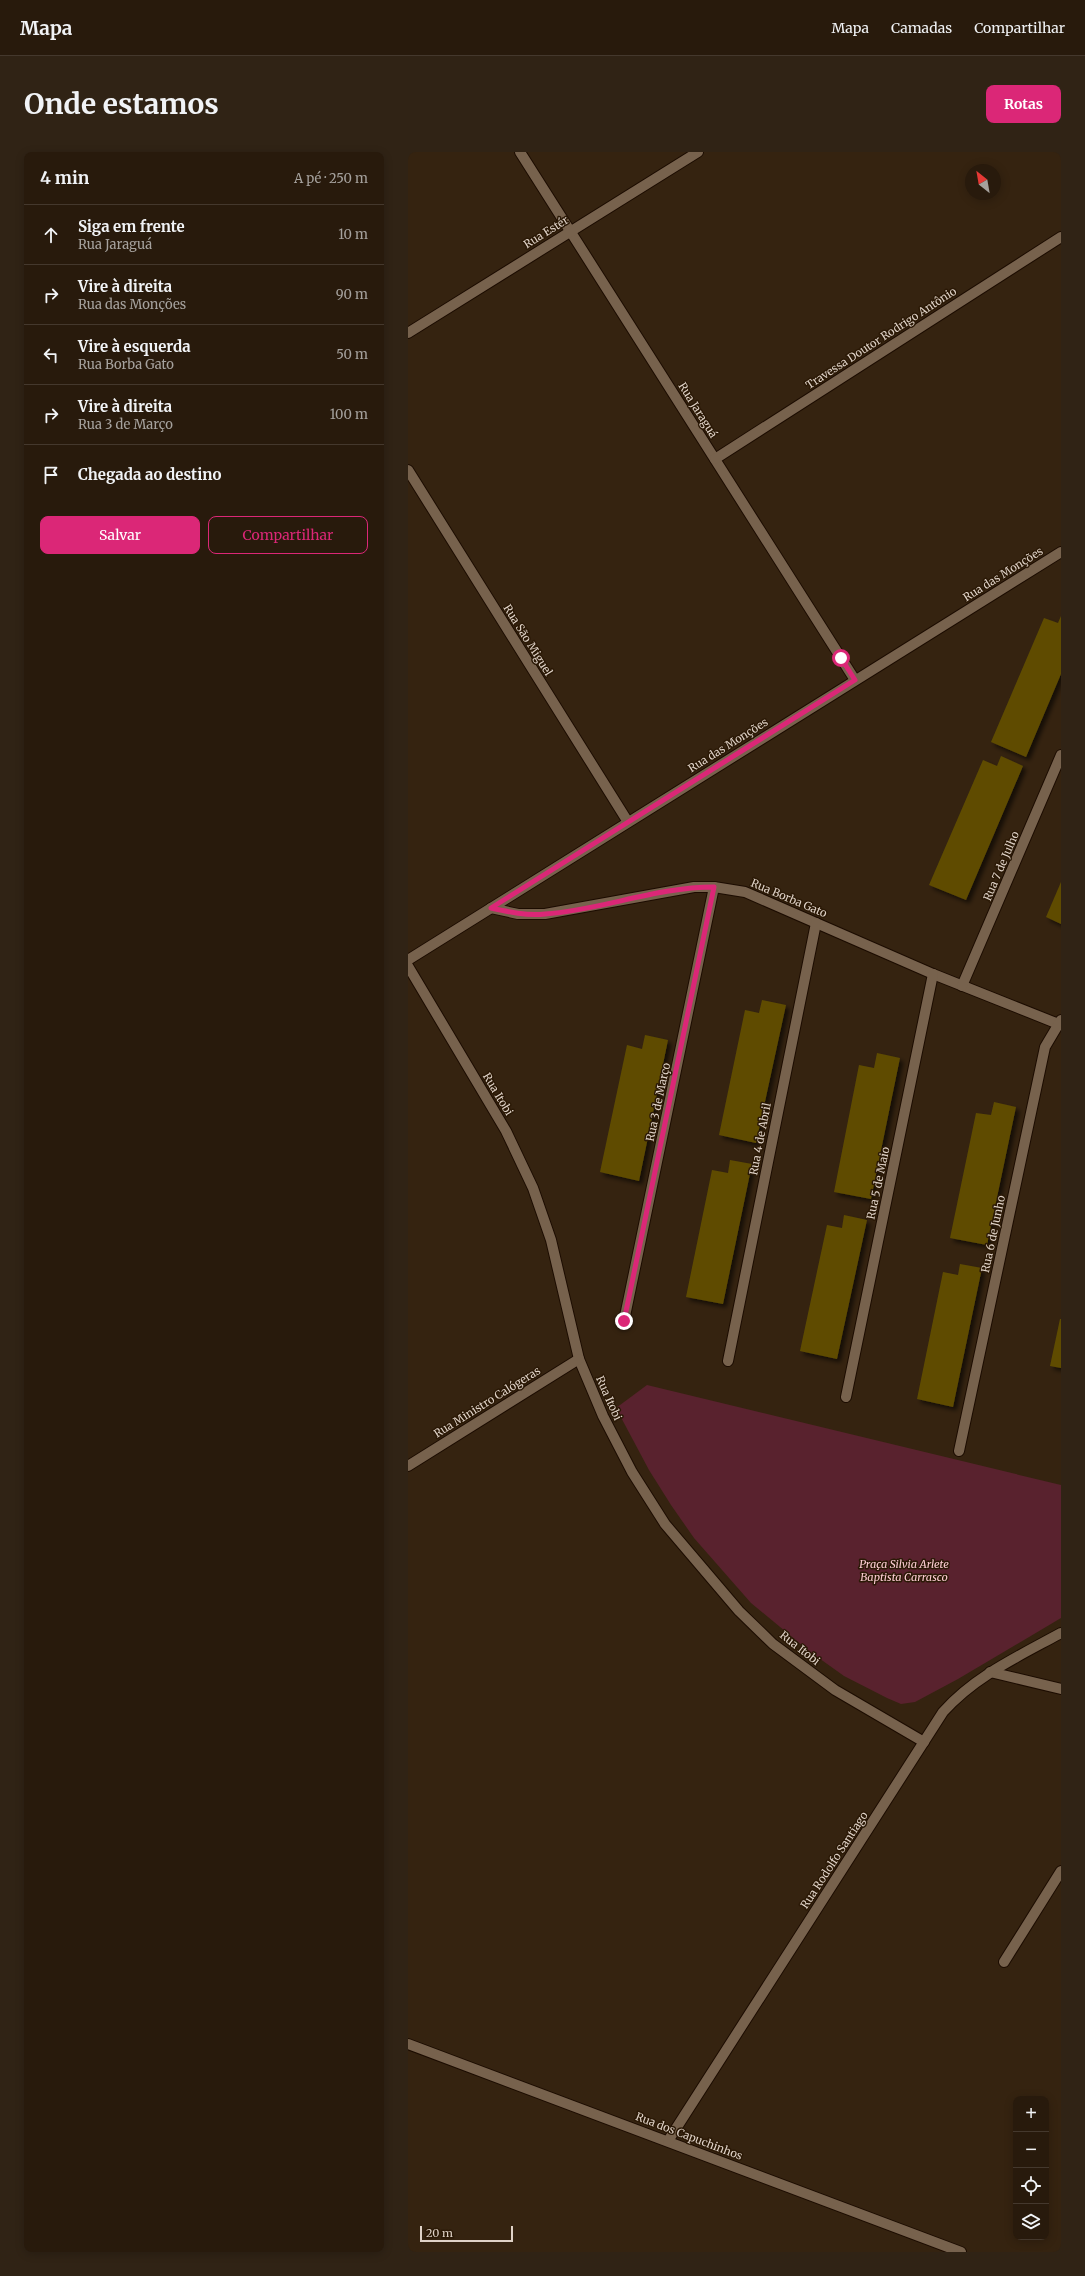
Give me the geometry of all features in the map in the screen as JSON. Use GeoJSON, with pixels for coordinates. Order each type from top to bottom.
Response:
{"type":"FeatureCollection","features":[{"type":"Feature","properties":{"kind":"street","name":"Rua Jaraguá"},"geometry":{"type":"LineString","coordinates":[[520,152],[855,680]]}},
{"type":"Feature","properties":{"kind":"street","name":"Rua Estér"},"geometry":{"type":"LineString","coordinates":[[408,333],[698,152]]}},
{"type":"Feature","properties":{"kind":"street","name":"Travessa Doutor Rodrigo Antônio"},"geometry":{"type":"LineString","coordinates":[[715,459],[1061,237]]}},
{"type":"Feature","properties":{"kind":"street","name":"Rua São Miguel"},"geometry":{"type":"LineString","coordinates":[[408,470],[628,822]]}},
{"type":"Feature","properties":{"kind":"street","name":"Rua das Monções"},"geometry":{"type":"LineString","coordinates":[[408,960],[1061,552]]}},
{"type":"Feature","properties":{"kind":"street","name":"Rua 7 de Julho"},"geometry":{"type":"LineString","coordinates":[[962,986],[1061,755]]}},
{"type":"Feature","properties":{"kind":"street","name":"Rua Borba Gato"},"geometry":{"type":"LineString","coordinates":[[491,908],[518,914],[545,914],[694,887],[714,887],[745,892],[933,974],[1060,1023]]}},
{"type":"Feature","properties":{"kind":"street","name":"Rua 3 de Março"},"geometry":{"type":"LineString","coordinates":[[624,1321],[714,887]]}},
{"type":"Feature","properties":{"kind":"street","name":"Rua 4 de Abril"},"geometry":{"type":"LineString","coordinates":[[728,1360],[816,923]]}},
{"type":"Feature","properties":{"kind":"street","name":"Rua Itobi"},"geometry":{"type":"LineString","coordinates":[[408,966],[506,1131],[533,1188],[551,1240],[579,1359],[614,1437],[632,1472],[665,1524],[739,1611],[773,1644],[835,1690],[924,1742]]}},
{"type":"Feature","properties":{"kind":"street","name":"Rua 5 de Maio"},"geometry":{"type":"LineString","coordinates":[[846,1396],[933,974]]}},
{"type":"Feature","properties":{"kind":"street","name":"Rua 6 de Junho"},"geometry":{"type":"LineString","coordinates":[[959,1451],[1045,1047],[1060,1023]]}},
{"type":"Feature","properties":{"kind":"street","name":"Rua Ministro Calógeras"},"geometry":{"type":"LineString","coordinates":[[408,1466],[579,1359]]}},
{"type":"Feature","properties":{"kind":"street","name":"Rua Rodolfo Santiago"},"geometry":{"type":"LineString","coordinates":[[668,2141],[943,1712],[955,1698],[990,1672],[1061,1633]]}},
{"type":"Feature","properties":{"kind":"street"},"geometry":{"type":"LineString","coordinates":[[990,1672],[1061,1689]]}},
{"type":"Feature","properties":{"kind":"street"},"geometry":{"type":"LineString","coordinates":[[1004,1962],[1061,1871]]}},
{"type":"Feature","properties":{"kind":"street","name":"Rua dos Capuchinhos"},"geometry":{"type":"LineString","coordinates":[[408,2044],[961,2252]]}},
{"type":"Feature","properties":{"kind":"green space","name":"Praça Silvia Arlete Baptista Carrasco"},"geometry":{"type":"Polygon","coordinates":[[[647,1385],[1061,1485],[1061,1618],[958,1679],[915,1702],[901,1704],[844,1676],[809,1651],[751,1603],[694,1538],[671,1505],[649,1470],[616,1408],[647,1385]]]}},
{"type":"Feature","properties":{"kind":"building"},"geometry":{"type":"Polygon","coordinates":[[[1061,616],[1061,674],[1026,757],[991,742],[1044,618],[1058,623],[1061,616]]]}},
{"type":"Feature","properties":{"kind":"building"},"geometry":{"type":"Polygon","coordinates":[[[1001,756],[1023,766],[966,900],[929,885],[983,760],[997,766],[1001,756]]]}},
{"type":"Feature","properties":{"kind":"building"},"geometry":{"type":"Polygon","coordinates":[[[1061,882],[1061,924],[1046,917],[1061,882]]]}},
{"type":"Feature","properties":{"kind":"building"},"geometry":{"type":"Polygon","coordinates":[[[762,1000],[786,1005],[756,1143],[719,1135],[745,1010],[759,1013],[762,1000]]]}},
{"type":"Feature","properties":{"kind":"building"},"geometry":{"type":"Polygon","coordinates":[[[645,1035],[668,1040],[639,1181],[600,1172],[627,1045],[642,1049],[645,1035]]]}},
{"type":"Feature","properties":{"kind":"building"},"geometry":{"type":"Polygon","coordinates":[[[877,1053],[900,1058],[871,1199],[834,1192],[859,1065],[874,1068],[877,1053]]]}},
{"type":"Feature","properties":{"kind":"building"},"geometry":{"type":"Polygon","coordinates":[[[994,1102],[1016,1107],[987,1245],[950,1238],[976,1113],[991,1115],[994,1102]]]}},
{"type":"Feature","properties":{"kind":"building"},"geometry":{"type":"Polygon","coordinates":[[[730,1160],[752,1164],[723,1304],[686,1297],[712,1170],[728,1173],[730,1160]]]}},
{"type":"Feature","properties":{"kind":"building"},"geometry":{"type":"Polygon","coordinates":[[[844,1215],[867,1220],[837,1359],[800,1351],[827,1225],[842,1228],[844,1215]]]}},
{"type":"Feature","properties":{"kind":"building"},"geometry":{"type":"Polygon","coordinates":[[[960,1264],[982,1268],[953,1407],[917,1399],[943,1272],[958,1275],[960,1264]]]}},
{"type":"Feature","properties":{"kind":"building"},"geometry":{"type":"Polygon","coordinates":[[[1061,1319],[1061,1368],[1050,1366],[1061,1319]]]}},
{"type":"Feature","properties":{"kind":"route"},"geometry":{"type":"LineString","coordinates":[[624,1321],[714,887],[694,887],[660,892],[578,909],[545,914],[518,914],[491,908],[855,680],[841,658]]}}]}
